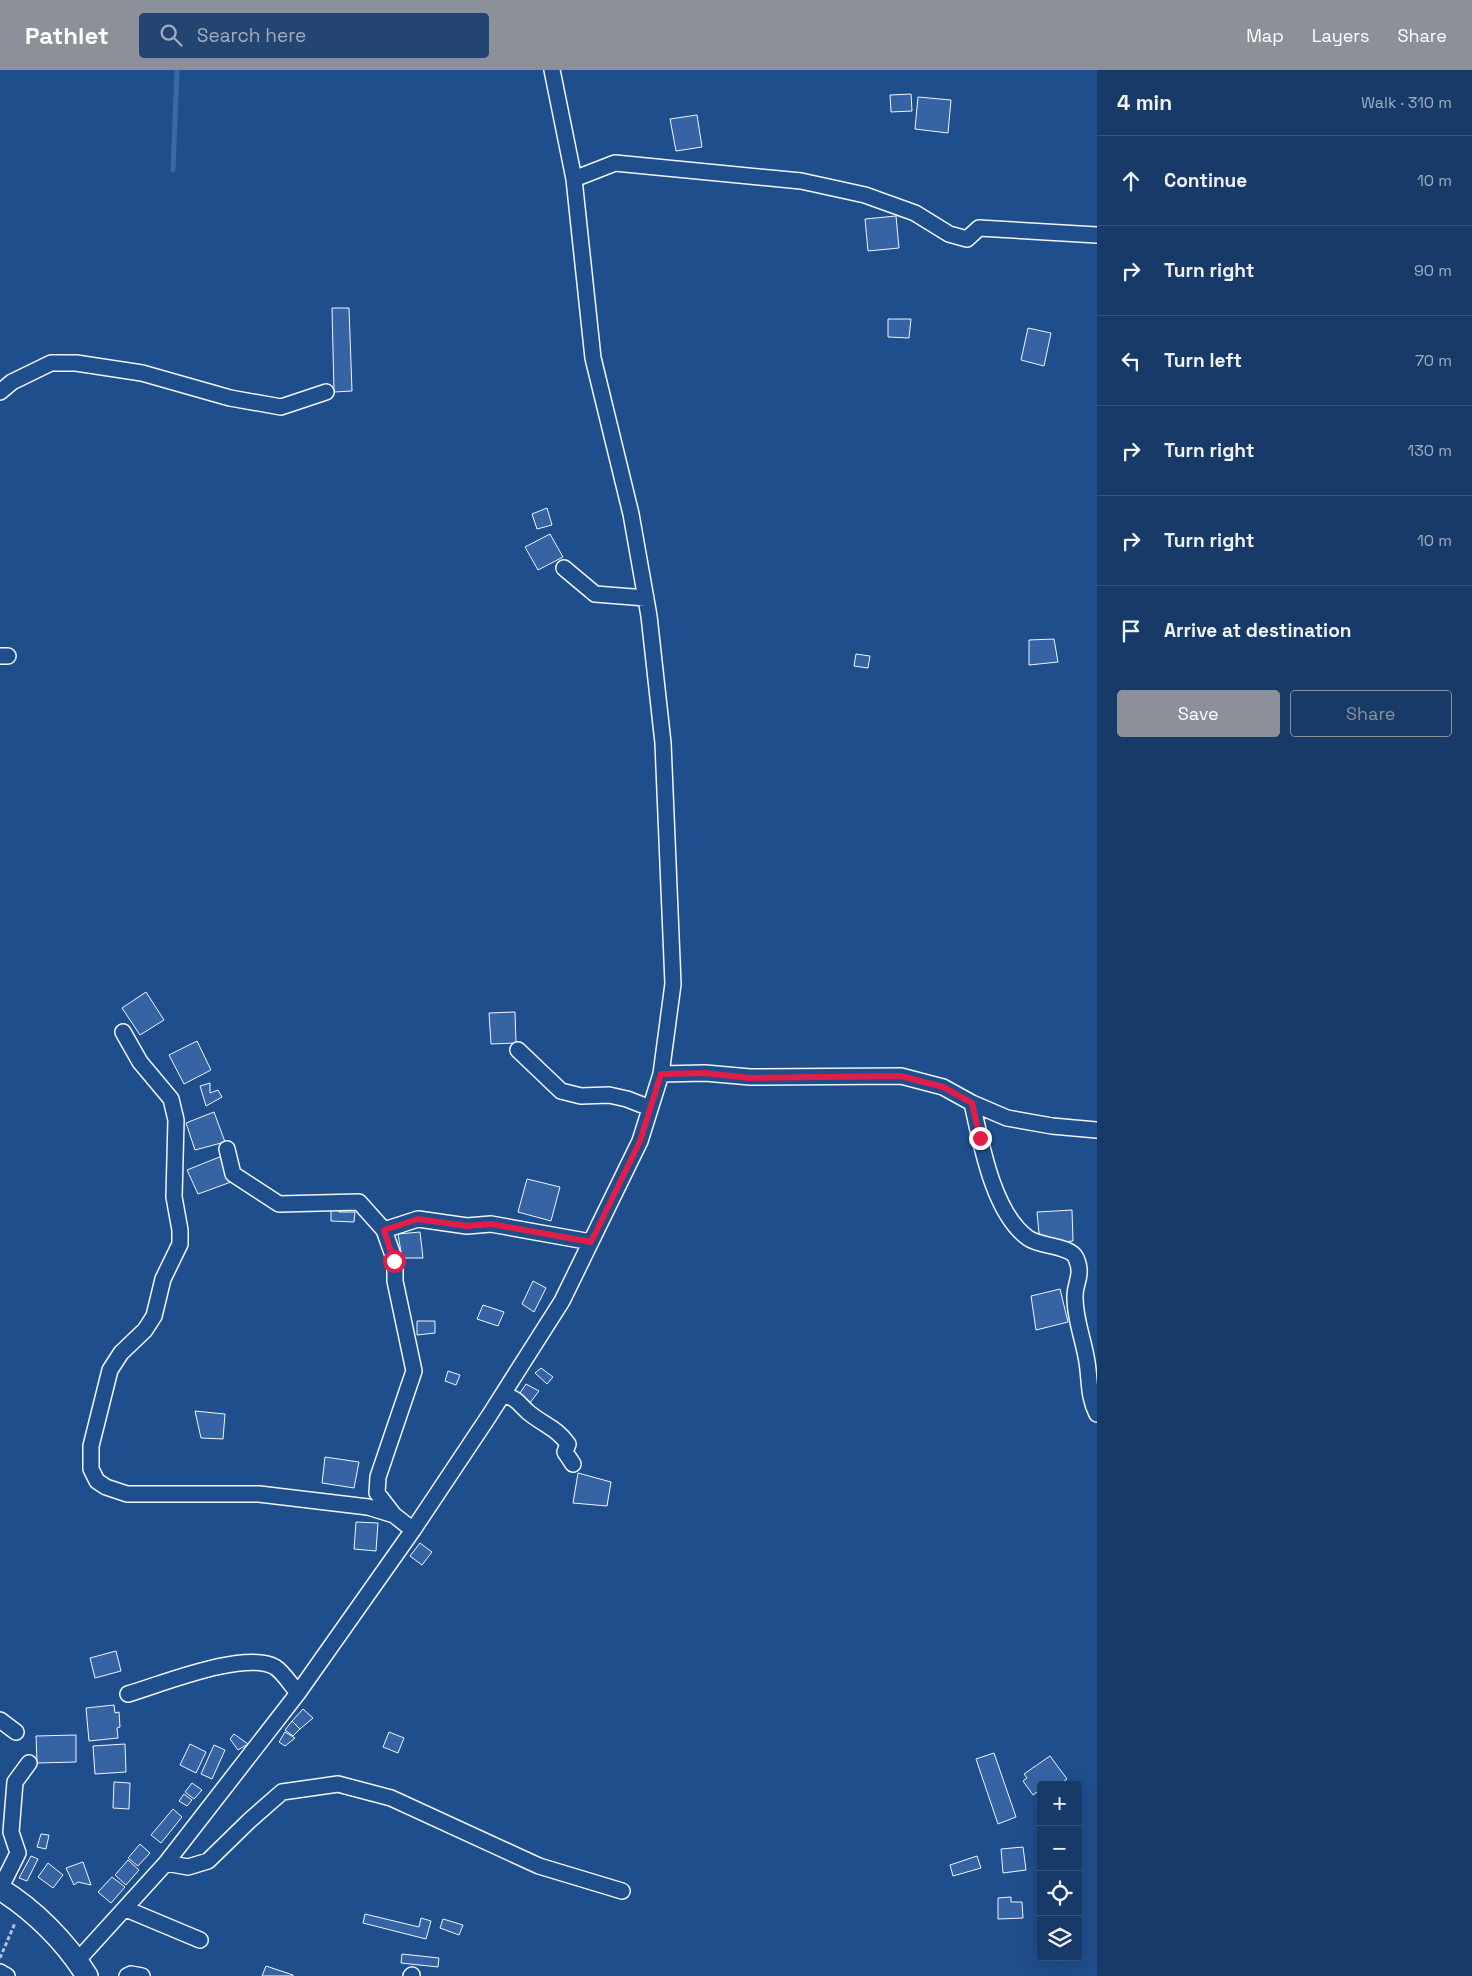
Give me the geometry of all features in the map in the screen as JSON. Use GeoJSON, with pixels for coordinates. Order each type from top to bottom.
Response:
{"type":"FeatureCollection","features":[{"type":"Feature","properties":{"kind":"main road"},"geometry":{"type":"LineString","coordinates":[[0,1889],[24,1904],[82,1969]]}},
{"type":"Feature","properties":{"kind":"street"},"geometry":{"type":"LineString","coordinates":[[82,1969],[126,1909],[166,1863],[298,1693],[413,1530],[502,1394],[562,1301],[640,1141],[661,1074],[674,984],[663,743],[646,598],[631,514],[593,358],[574,179],[552,70]]}},
{"type":"Feature","properties":{"kind":"street"},"geometry":{"type":"LineString","coordinates":[[574,179],[615,163],[675,167],[801,181],[865,195],[915,213],[949,234],[967,239],[979,228],[1097,235]]}},
{"type":"Feature","properties":{"kind":"street"},"geometry":{"type":"LineString","coordinates":[[0,392],[12,382],[51,363],[76,363],[142,374],[230,398],[280,407],[326,392]]}},
{"type":"Feature","properties":{"kind":"street"},"geometry":{"type":"LineString","coordinates":[[564,568],[595,594],[646,598]]}},
{"type":"Feature","properties":{"kind":"street"},"geometry":{"type":"LineString","coordinates":[[123,1032],[140,1062],[172,1099],[176,1120],[174,1197],[180,1230],[180,1244],[163,1279],[154,1316],[145,1330],[121,1353],[110,1370],[90,1446],[91,1469],[97,1481],[106,1487],[127,1494],[259,1494],[368,1506],[394,1515]]}},
{"type":"Feature","properties":{"kind":"street"},"geometry":{"type":"LineString","coordinates":[[518,1050],[561,1091],[581,1096],[609,1095],[627,1098],[650,1108]]}},
{"type":"Feature","properties":{"kind":"street"},"geometry":{"type":"LineString","coordinates":[[661,1074],[705,1073],[750,1078],[901,1076],[943,1087],[972,1103],[1007,1118],[1097,1130]]}},
{"type":"Feature","properties":{"kind":"street"},"geometry":{"type":"LineString","coordinates":[[972,1103],[996,1196],[1027,1238],[1040,1244],[1068,1250],[1074,1253],[1077,1260],[1080,1279],[1075,1295],[1075,1307],[1087,1363],[1089,1391],[1097,1414]]}},
{"type":"Feature","properties":{"kind":"street"},"geometry":{"type":"LineString","coordinates":[[227,1149],[233,1174],[280,1204],[359,1202],[384,1230],[394,1261],[395,1281],[414,1371],[378,1477],[377,1493],[394,1515],[413,1530]]}},
{"type":"Feature","properties":{"kind":"street"},"geometry":{"type":"LineString","coordinates":[[384,1230],[418,1219],[467,1226],[491,1224],[591,1242]]}},
{"type":"Feature","properties":{"kind":"street"},"geometry":{"type":"LineString","coordinates":[[502,1394],[523,1404],[527,1411],[561,1435],[568,1444],[566,1452],[573,1464]]}},
{"type":"Feature","properties":{"kind":"street"},"geometry":{"type":"LineString","coordinates":[[128,1694],[234,1662],[253,1661],[275,1667],[298,1693]]}},
{"type":"Feature","properties":{"kind":"street"},"geometry":{"type":"LineString","coordinates":[[0,1720],[16,1732]]}},
{"type":"Feature","properties":{"kind":"street"},"geometry":{"type":"LineString","coordinates":[[0,1889],[18,1853],[11,1832],[15,1782],[29,1764]]}},
{"type":"Feature","properties":{"kind":"street"},"geometry":{"type":"LineString","coordinates":[[166,1863],[188,1867],[208,1861],[282,1792],[338,1784],[391,1798],[539,1866],[622,1891]]}},
{"type":"Feature","properties":{"kind":"street"},"geometry":{"type":"LineString","coordinates":[[126,1909],[200,1940]]}},
{"type":"Feature","properties":{"kind":"street"},"geometry":{"type":"LineString","coordinates":[[0,1972],[7,1976]]}},
{"type":"Feature","properties":{"kind":"street"},"geometry":{"type":"LineString","coordinates":[[127,1976],[131,1974],[142,1976]]}},
{"type":"Feature","properties":{"kind":"path"},"geometry":{"type":"LineString","coordinates":[[0,1958],[24,1904]]}},
{"type":"Feature","properties":{"kind":"building"},"geometry":{"type":"Polygon","coordinates":[[[911,94],[912,111],[891,112],[890,95],[911,94]]]}},
{"type":"Feature","properties":{"kind":"building"},"geometry":{"type":"Polygon","coordinates":[[[918,97],[951,100],[948,133],[915,129],[918,97]]]}},
{"type":"Feature","properties":{"kind":"building"},"geometry":{"type":"Polygon","coordinates":[[[697,115],[702,147],[676,151],[670,119],[697,115]]]}},
{"type":"Feature","properties":{"kind":"building"},"geometry":{"type":"Polygon","coordinates":[[[896,216],[899,248],[868,251],[865,219],[896,216]]]}},
{"type":"Feature","properties":{"kind":"building"},"geometry":{"type":"Polygon","coordinates":[[[332,308],[349,308],[352,391],[334,392],[332,308]]]}},
{"type":"Feature","properties":{"kind":"building"},"geometry":{"type":"Polygon","coordinates":[[[888,319],[911,319],[909,338],[888,337],[888,319]]]}},
{"type":"Feature","properties":{"kind":"building"},"geometry":{"type":"Polygon","coordinates":[[[1028,328],[1051,333],[1044,366],[1021,360],[1028,328]]]}},
{"type":"Feature","properties":{"kind":"building"},"geometry":{"type":"Polygon","coordinates":[[[547,508],[552,525],[537,529],[532,514],[547,508]]]}},
{"type":"Feature","properties":{"kind":"building"},"geometry":{"type":"Polygon","coordinates":[[[550,534],[563,557],[538,570],[525,547],[550,534]]]}},
{"type":"Feature","properties":{"kind":"building"},"geometry":{"type":"Polygon","coordinates":[[[1054,639],[1058,662],[1029,665],[1029,640],[1054,639]]]}},
{"type":"Feature","properties":{"kind":"building"},"geometry":{"type":"Polygon","coordinates":[[[856,654],[870,656],[868,668],[854,666],[856,654]]]}},
{"type":"Feature","properties":{"kind":"building"},"geometry":{"type":"Polygon","coordinates":[[[146,992],[164,1020],[140,1035],[122,1008],[146,992]]]}},
{"type":"Feature","properties":{"kind":"building"},"geometry":{"type":"Polygon","coordinates":[[[515,1012],[516,1043],[491,1044],[489,1013],[515,1012]]]}},
{"type":"Feature","properties":{"kind":"building"},"geometry":{"type":"Polygon","coordinates":[[[197,1041],[211,1070],[184,1084],[169,1055],[197,1041]]]}},
{"type":"Feature","properties":{"kind":"building"},"geometry":{"type":"Polygon","coordinates":[[[210,1083],[210,1093],[218,1090],[222,1097],[206,1106],[200,1086],[210,1083]]]}},
{"type":"Feature","properties":{"kind":"building"},"geometry":{"type":"Polygon","coordinates":[[[214,1112],[225,1142],[195,1150],[186,1123],[214,1112]]]}},
{"type":"Feature","properties":{"kind":"building"},"geometry":{"type":"Polygon","coordinates":[[[222,1156],[231,1182],[198,1194],[187,1170],[222,1156]]]}},
{"type":"Feature","properties":{"kind":"building"},"geometry":{"type":"Polygon","coordinates":[[[527,1179],[560,1187],[551,1221],[518,1212],[527,1179]]]}},
{"type":"Feature","properties":{"kind":"building"},"geometry":{"type":"Polygon","coordinates":[[[340,1208],[339,1212],[355,1212],[354,1222],[331,1221],[331,1209],[340,1208]]]}},
{"type":"Feature","properties":{"kind":"building"},"geometry":{"type":"Polygon","coordinates":[[[1072,1210],[1073,1241],[1040,1244],[1037,1212],[1072,1210]]]}},
{"type":"Feature","properties":{"kind":"building"},"geometry":{"type":"Polygon","coordinates":[[[420,1232],[423,1258],[402,1258],[398,1234],[420,1232]]]}},
{"type":"Feature","properties":{"kind":"building"},"geometry":{"type":"Polygon","coordinates":[[[533,1281],[546,1288],[534,1312],[522,1304],[533,1281]]]}},
{"type":"Feature","properties":{"kind":"building"},"geometry":{"type":"Polygon","coordinates":[[[1060,1289],[1068,1322],[1036,1330],[1031,1296],[1060,1289]]]}},
{"type":"Feature","properties":{"kind":"building"},"geometry":{"type":"Polygon","coordinates":[[[483,1305],[504,1312],[498,1326],[477,1319],[483,1305]]]}},
{"type":"Feature","properties":{"kind":"building"},"geometry":{"type":"Polygon","coordinates":[[[417,1321],[435,1321],[435,1333],[417,1335],[417,1321]]]}},
{"type":"Feature","properties":{"kind":"building"},"geometry":{"type":"Polygon","coordinates":[[[541,1368],[553,1377],[547,1384],[535,1373],[541,1368]]]}},
{"type":"Feature","properties":{"kind":"building"},"geometry":{"type":"Polygon","coordinates":[[[448,1371],[460,1375],[456,1385],[445,1381],[448,1371]]]}},
{"type":"Feature","properties":{"kind":"building"},"geometry":{"type":"Polygon","coordinates":[[[526,1384],[539,1391],[529,1404],[518,1396],[526,1384]]]}},
{"type":"Feature","properties":{"kind":"building"},"geometry":{"type":"Polygon","coordinates":[[[195,1411],[225,1414],[223,1439],[201,1438],[195,1411]]]}},
{"type":"Feature","properties":{"kind":"building"},"geometry":{"type":"Polygon","coordinates":[[[325,1457],[359,1462],[354,1488],[322,1483],[325,1457]]]}},
{"type":"Feature","properties":{"kind":"building"},"geometry":{"type":"Polygon","coordinates":[[[578,1473],[611,1482],[607,1506],[573,1503],[578,1473]]]}},
{"type":"Feature","properties":{"kind":"building"},"geometry":{"type":"Polygon","coordinates":[[[356,1522],[378,1523],[376,1551],[354,1549],[356,1522]]]}},
{"type":"Feature","properties":{"kind":"building"},"geometry":{"type":"Polygon","coordinates":[[[420,1543],[432,1552],[422,1565],[410,1556],[420,1543]]]}},
{"type":"Feature","properties":{"kind":"building"},"geometry":{"type":"Polygon","coordinates":[[[116,1651],[121,1671],[95,1678],[90,1658],[116,1651]]]}},
{"type":"Feature","properties":{"kind":"building"},"geometry":{"type":"Polygon","coordinates":[[[114,1705],[115,1713],[119,1712],[120,1727],[117,1728],[118,1738],[89,1741],[86,1708],[114,1705]]]}},
{"type":"Feature","properties":{"kind":"building"},"geometry":{"type":"Polygon","coordinates":[[[303,1709],[313,1718],[300,1729],[292,1721],[303,1709]]]}},
{"type":"Feature","properties":{"kind":"building"},"geometry":{"type":"Polygon","coordinates":[[[292,1721],[300,1729],[293,1736],[285,1730],[292,1721]]]}},
{"type":"Feature","properties":{"kind":"building"},"geometry":{"type":"Polygon","coordinates":[[[285,1732],[295,1738],[285,1746],[279,1742],[285,1732]]]}},
{"type":"Feature","properties":{"kind":"building"},"geometry":{"type":"Polygon","coordinates":[[[389,1732],[404,1738],[398,1753],[383,1747],[389,1732]]]}},
{"type":"Feature","properties":{"kind":"building"},"geometry":{"type":"Polygon","coordinates":[[[234,1734],[248,1744],[238,1750],[230,1739],[234,1734]]]}},
{"type":"Feature","properties":{"kind":"building"},"geometry":{"type":"Polygon","coordinates":[[[76,1735],[76,1762],[37,1763],[36,1736],[76,1735]]]}},
{"type":"Feature","properties":{"kind":"building"},"geometry":{"type":"Polygon","coordinates":[[[125,1744],[126,1772],[95,1774],[93,1746],[125,1744]]]}},
{"type":"Feature","properties":{"kind":"building"},"geometry":{"type":"Polygon","coordinates":[[[190,1744],[206,1752],[196,1773],[180,1765],[190,1744]]]}},
{"type":"Feature","properties":{"kind":"building"},"geometry":{"type":"Polygon","coordinates":[[[214,1745],[225,1750],[212,1779],[201,1774],[214,1745]]]}},
{"type":"Feature","properties":{"kind":"building"},"geometry":{"type":"Polygon","coordinates":[[[994,1753],[1016,1817],[998,1824],[976,1759],[994,1753]]]}},
{"type":"Feature","properties":{"kind":"building"},"geometry":{"type":"Polygon","coordinates":[[[1050,1756],[1067,1779],[1064,1781],[1037,1781],[1037,1792],[1033,1795],[1023,1781],[1027,1778],[1024,1774],[1050,1756]]]}},
{"type":"Feature","properties":{"kind":"building"},"geometry":{"type":"Polygon","coordinates":[[[114,1782],[130,1783],[129,1809],[113,1808],[114,1782]]]}},
{"type":"Feature","properties":{"kind":"building"},"geometry":{"type":"Polygon","coordinates":[[[192,1783],[202,1790],[194,1799],[185,1792],[192,1783]]]}},
{"type":"Feature","properties":{"kind":"building"},"geometry":{"type":"Polygon","coordinates":[[[184,1794],[192,1800],[187,1806],[179,1801],[184,1794]]]}},
{"type":"Feature","properties":{"kind":"building"},"geometry":{"type":"Polygon","coordinates":[[[173,1809],[182,1817],[161,1843],[151,1835],[173,1809]]]}},
{"type":"Feature","properties":{"kind":"building"},"geometry":{"type":"Polygon","coordinates":[[[41,1834],[49,1835],[46,1849],[37,1847],[41,1834]]]}},
{"type":"Feature","properties":{"kind":"building"},"geometry":{"type":"Polygon","coordinates":[[[140,1844],[150,1853],[138,1866],[128,1858],[140,1844]]]}},
{"type":"Feature","properties":{"kind":"building"},"geometry":{"type":"Polygon","coordinates":[[[1023,1847],[1026,1870],[1003,1873],[1001,1849],[1023,1847]]]}},
{"type":"Feature","properties":{"kind":"building"},"geometry":{"type":"Polygon","coordinates":[[[31,1856],[38,1859],[27,1881],[19,1878],[31,1856]]]}},
{"type":"Feature","properties":{"kind":"building"},"geometry":{"type":"Polygon","coordinates":[[[977,1856],[981,1868],[953,1876],[950,1865],[977,1856]]]}},
{"type":"Feature","properties":{"kind":"building"},"geometry":{"type":"Polygon","coordinates":[[[128,1860],[139,1870],[126,1885],[115,1875],[128,1860]]]}},
{"type":"Feature","properties":{"kind":"building"},"geometry":{"type":"Polygon","coordinates":[[[83,1862],[91,1885],[78,1882],[74,1885],[66,1868],[83,1862]]]}},
{"type":"Feature","properties":{"kind":"building"},"geometry":{"type":"Polygon","coordinates":[[[48,1863],[63,1875],[53,1888],[38,1877],[48,1863]]]}},
{"type":"Feature","properties":{"kind":"building"},"geometry":{"type":"Polygon","coordinates":[[[112,1877],[125,1887],[111,1903],[98,1892],[112,1877]]]}},
{"type":"Feature","properties":{"kind":"building"},"geometry":{"type":"Polygon","coordinates":[[[1011,1897],[1011,1902],[1022,1902],[1023,1918],[998,1919],[998,1898],[1011,1897]]]}},
{"type":"Feature","properties":{"kind":"building"},"geometry":{"type":"Polygon","coordinates":[[[365,1914],[419,1927],[421,1918],[431,1921],[426,1939],[363,1923],[365,1914]]]}},
{"type":"Feature","properties":{"kind":"building"},"geometry":{"type":"Polygon","coordinates":[[[443,1919],[463,1925],[459,1935],[440,1928],[443,1919]]]}},
{"type":"Feature","properties":{"kind":"building"},"geometry":{"type":"Polygon","coordinates":[[[402,1954],[439,1958],[438,1967],[401,1963],[402,1954]]]}},
{"type":"Feature","properties":{"kind":"building"},"geometry":{"type":"Polygon","coordinates":[[[266,1966],[293,1975],[293,1976],[262,1976],[266,1966]]]}},
{"type":"Feature","properties":{"kind":"waterway"},"geometry":{"type":"LineString","coordinates":[[173,170],[177,70]]}},
{"type":"Feature","properties":{"kind":"route"},"geometry":{"type":"LineString","coordinates":[[394,1261],[384,1230],[418,1219],[467,1226],[491,1224],[591,1242],[640,1141],[661,1074],[705,1073],[750,1078],[901,1076],[943,1087],[972,1103],[980,1138]]}}]}
